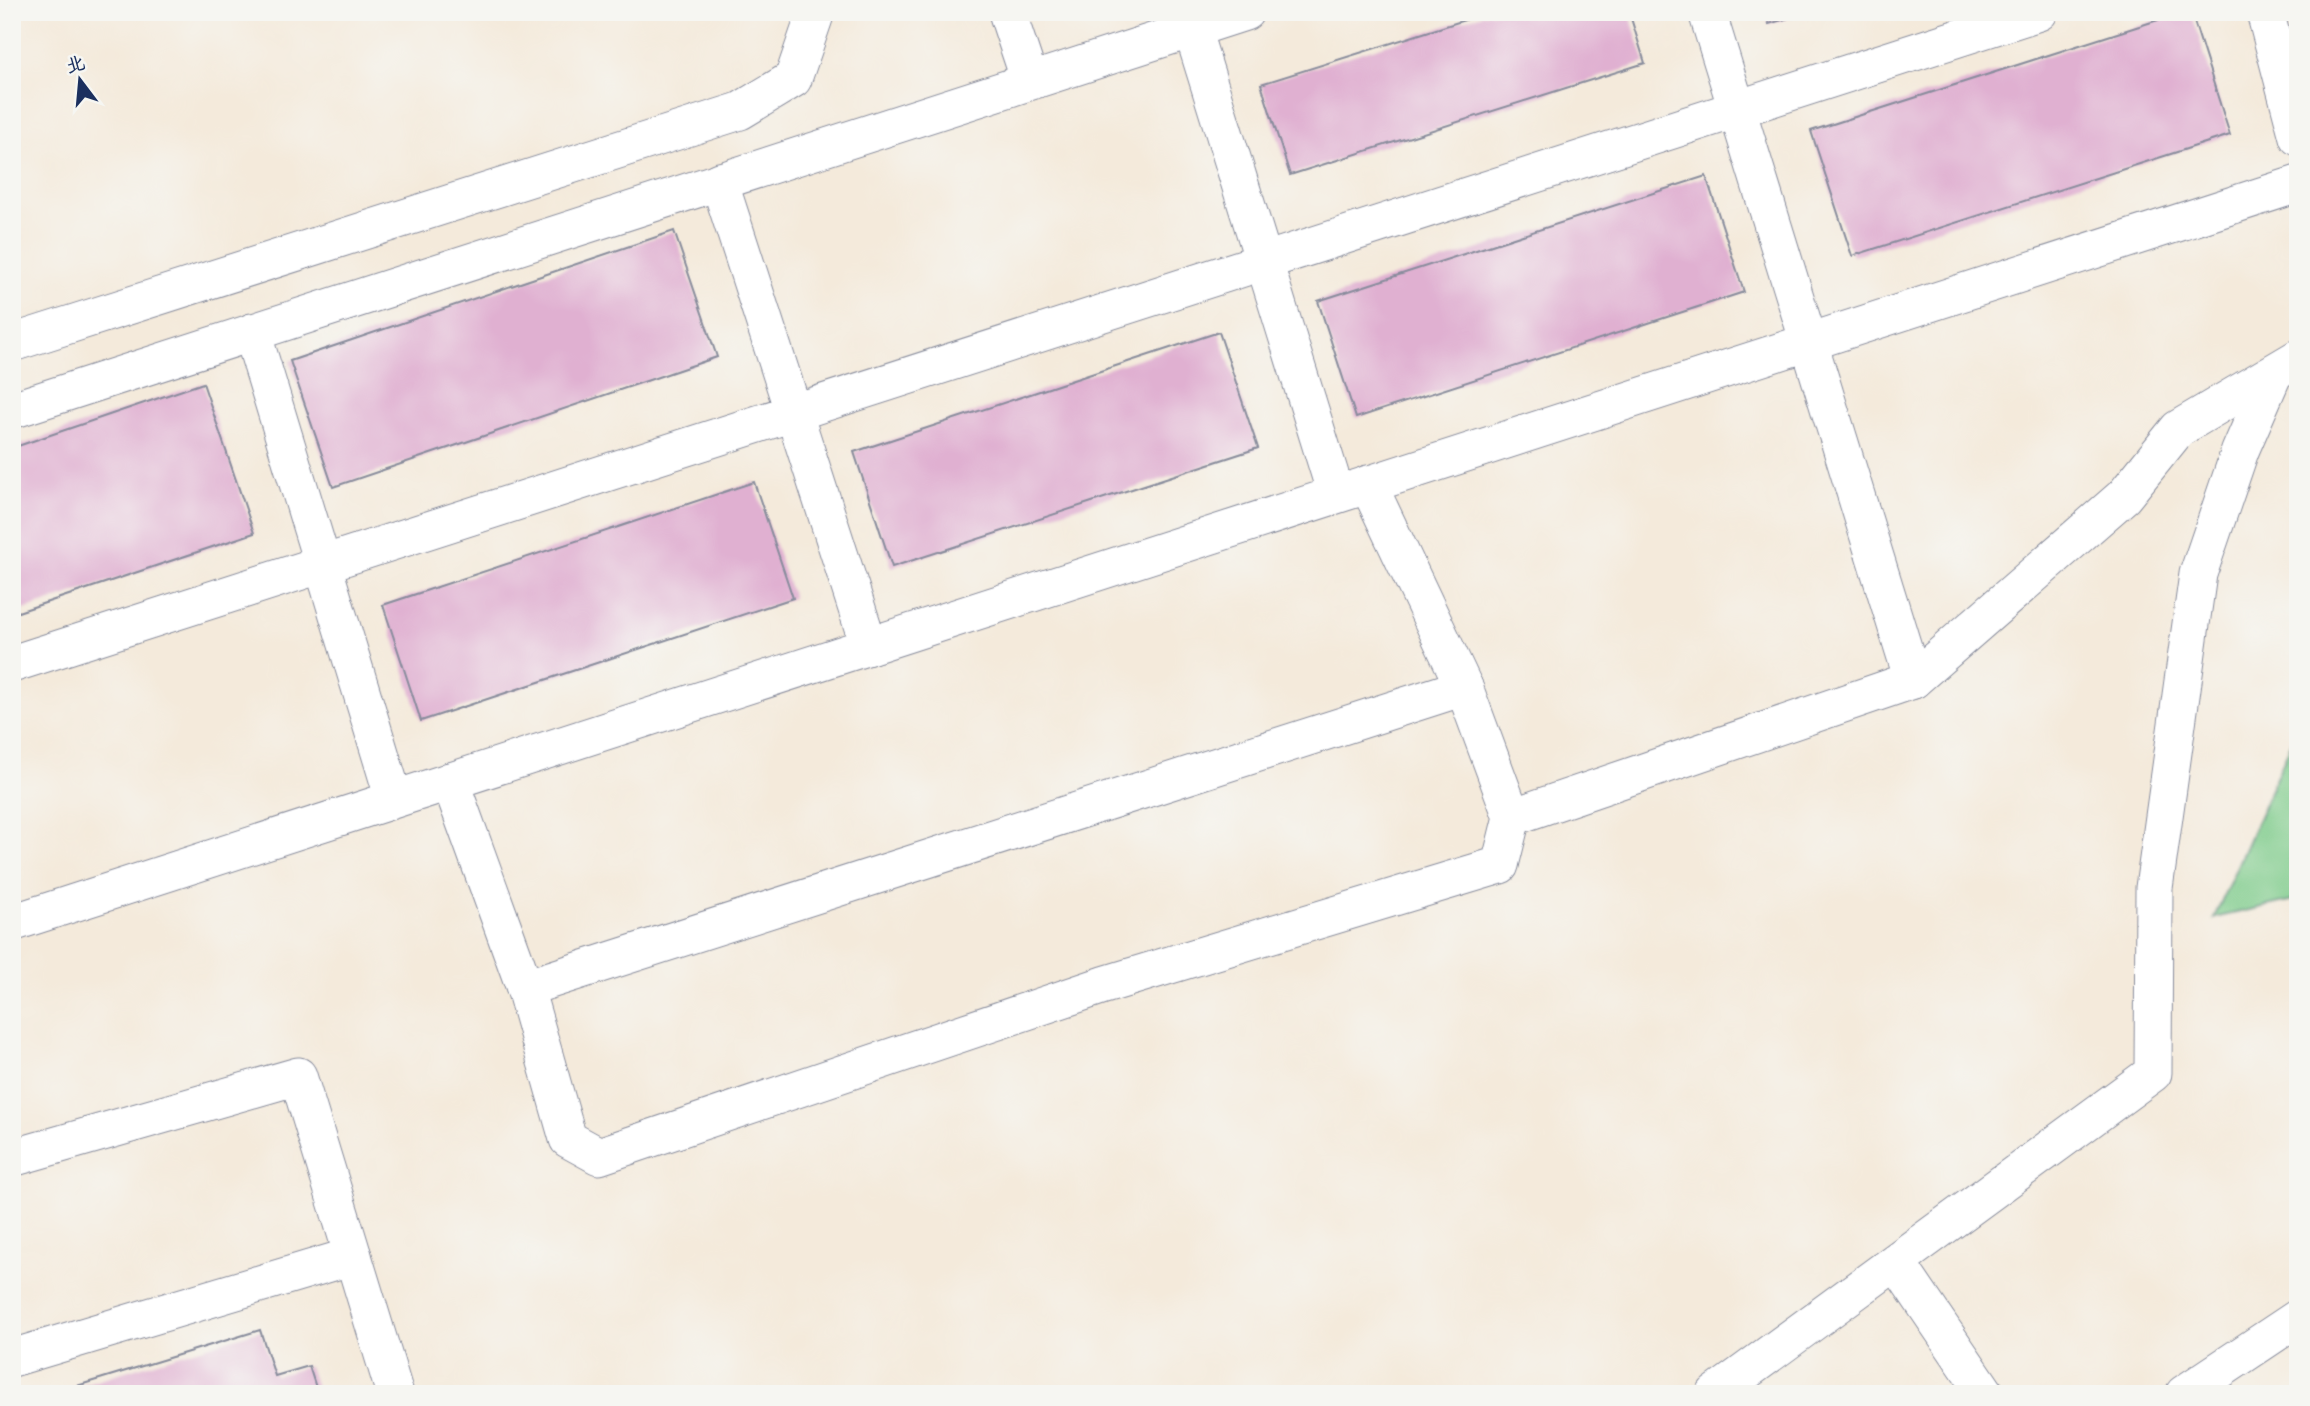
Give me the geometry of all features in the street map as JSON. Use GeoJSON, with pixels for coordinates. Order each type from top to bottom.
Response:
{"type":"FeatureCollection","features":[{"type":"Feature","properties":{"kind":"street"},"geometry":{"type":"LineString","coordinates":[[12,343],[740,111],[793,79],[816,12]]}},
{"type":"Feature","properties":{"kind":"street"},"geometry":{"type":"LineString","coordinates":[[1007,12],[1030,81]]}},
{"type":"Feature","properties":{"kind":"street"},"geometry":{"type":"LineString","coordinates":[[12,410],[1245,12]]}},
{"type":"Feature","properties":{"kind":"street"},"geometry":{"type":"LineString","coordinates":[[1707,12],[1811,341],[1913,680]]}},
{"type":"Feature","properties":{"kind":"street"},"geometry":{"type":"LineString","coordinates":[[12,664],[2039,12]]}},
{"type":"Feature","properties":{"kind":"street"},"geometry":{"type":"LineString","coordinates":[[2265,12],[2298,137]]}},
{"type":"Feature","properties":{"kind":"street"},"geometry":{"type":"LineString","coordinates":[[450,781],[525,988],[568,1139],[598,1156],[1104,985],[1500,865],[1512,817],[1464,687],[1352,489],[1264,261],[1192,29]]}},
{"type":"Feature","properties":{"kind":"street"},"geometry":{"type":"LineString","coordinates":[[719,181],[869,646]]}},
{"type":"Feature","properties":{"kind":"street"},"geometry":{"type":"LineString","coordinates":[[12,923],[2298,184]]}},
{"type":"Feature","properties":{"kind":"street"},"geometry":{"type":"LineString","coordinates":[[252,332],[394,799]]}},
{"type":"Feature","properties":{"kind":"street"},"geometry":{"type":"LineString","coordinates":[[1512,817],[1913,680],[2124,496],[2178,429],[2285,367]]}},
{"type":"Feature","properties":{"kind":"street"},"geometry":{"type":"LineString","coordinates":[[1715,1394],[2153,1073],[2154,887],[2197,574],[2240,451],[2285,367]]}},
{"type":"Feature","properties":{"kind":"street"},"geometry":{"type":"LineString","coordinates":[[525,988],[1464,687]]}},
{"type":"Feature","properties":{"kind":"street"},"geometry":{"type":"LineString","coordinates":[[12,1158],[299,1076],[395,1394]]}},
{"type":"Feature","properties":{"kind":"street"},"geometry":{"type":"LineString","coordinates":[[12,1358],[353,1256]]}},
{"type":"Feature","properties":{"kind":"street"},"geometry":{"type":"LineString","coordinates":[[1897,1263],[1986,1394]]}},
{"type":"Feature","properties":{"kind":"street"},"geometry":{"type":"LineString","coordinates":[[2184,1394],[2298,1318]]}},
{"type":"Feature","properties":{"kind":"green space"},"geometry":{"type":"Polygon","coordinates":[[[2298,728],[2298,899],[2214,918],[2298,728]]]}},
{"type":"Feature","properties":{"kind":"building"},"geometry":{"type":"Polygon","coordinates":[[[1490,12],[1629,12],[1645,63],[1290,175],[1261,84],[1490,12]]]}},
{"type":"Feature","properties":{"kind":"building"},"geometry":{"type":"Polygon","coordinates":[[[1765,12],[1805,12],[1805,13],[1769,24],[1765,12]]]}},
{"type":"Feature","properties":{"kind":"building"},"geometry":{"type":"Polygon","coordinates":[[[2183,12],[2191,12],[2230,135],[1852,256],[1811,131],[2183,12]]]}},
{"type":"Feature","properties":{"kind":"building"},"geometry":{"type":"Polygon","coordinates":[[[1706,176],[1744,292],[1356,418],[1318,301],[1706,176]]]}},
{"type":"Feature","properties":{"kind":"building"},"geometry":{"type":"Polygon","coordinates":[[[674,231],[717,357],[333,487],[290,361],[674,231]]]}},
{"type":"Feature","properties":{"kind":"building"},"geometry":{"type":"Polygon","coordinates":[[[1219,332],[1258,448],[892,567],[854,452],[1219,332]]]}},
{"type":"Feature","properties":{"kind":"building"},"geometry":{"type":"Polygon","coordinates":[[[203,383],[254,533],[12,614],[12,448],[203,383]]]}},
{"type":"Feature","properties":{"kind":"building"},"geometry":{"type":"Polygon","coordinates":[[[754,482],[793,598],[421,721],[383,605],[754,482]]]}},
{"type":"Feature","properties":{"kind":"building"},"geometry":{"type":"Polygon","coordinates":[[[260,1330],[275,1376],[309,1366],[318,1394],[68,1394],[67,1389],[260,1330]]]}}]}
